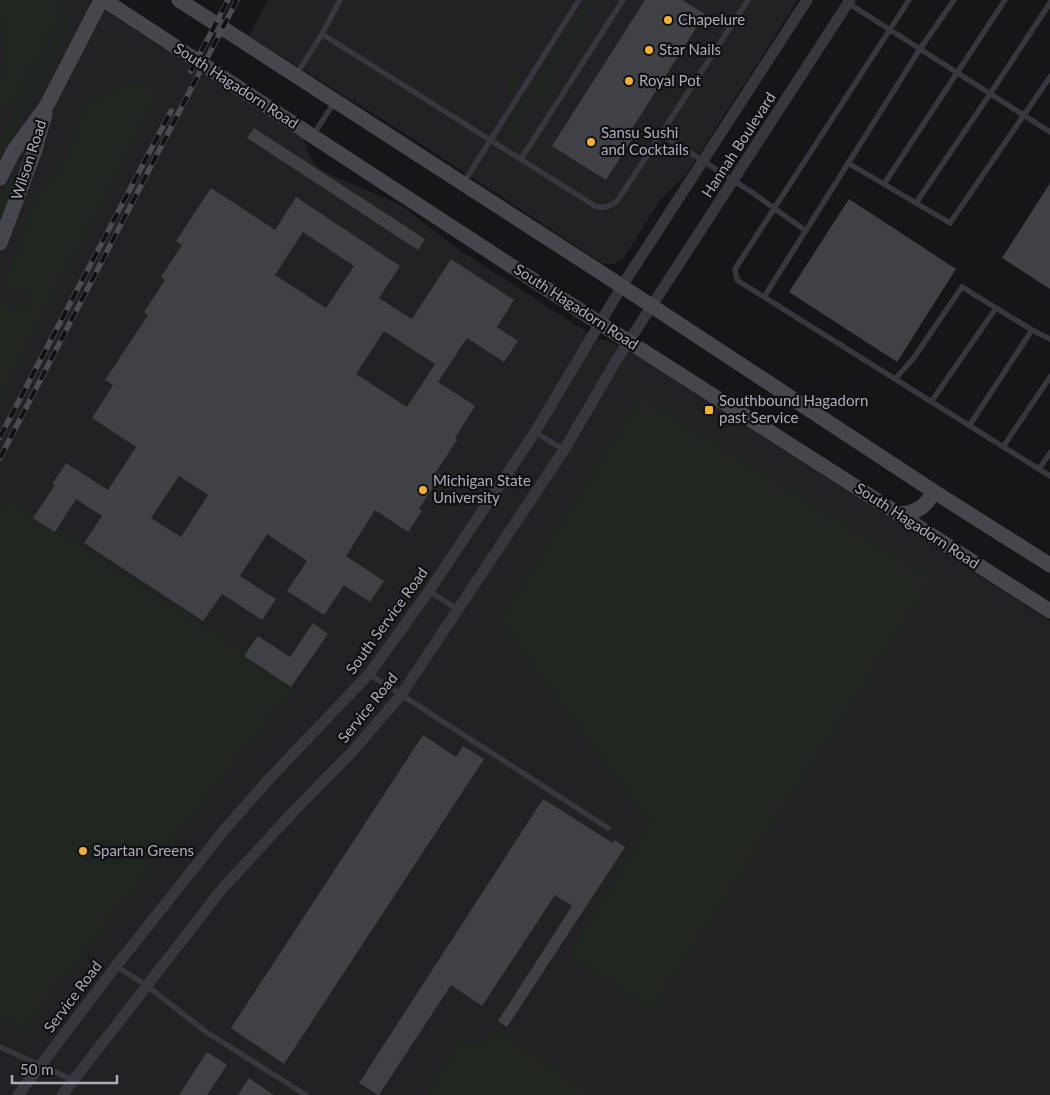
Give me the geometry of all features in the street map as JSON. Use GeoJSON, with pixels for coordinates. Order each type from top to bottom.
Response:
{"type":"FeatureCollection","features":[{"type":"Feature","properties":{"kind":"street","name":"Wilson Road"},"geometry":{"type":"LineString","coordinates":[[0,178],[14,152],[47,105],[102,0]]}},
{"type":"Feature","properties":{"kind":"street","name":"South Hagadorn Road"},"geometry":{"type":"LineString","coordinates":[[102,0],[600,323],[1050,611]]}},
{"type":"Feature","properties":{"kind":"street"},"geometry":{"type":"LineString","coordinates":[[179,0],[653,306],[933,491],[1050,565]]}},
{"type":"Feature","properties":{"kind":"street","name":"Hannah Boulevard"},"geometry":{"type":"LineString","coordinates":[[622,286],[807,0]]}},
{"type":"Feature","properties":{"kind":"street","name":"Hannah Boulevard"},"geometry":{"type":"LineString","coordinates":[[653,306],[849,2]]}},
{"type":"Feature","properties":{"kind":"street","name":"Wilson Road"},"geometry":{"type":"LineString","coordinates":[[0,243],[35,150],[47,105]]}},
{"type":"Feature","properties":{"kind":"street","name":"South Service Road"},"geometry":{"type":"LineString","coordinates":[[116,966],[232,822],[270,778],[369,674],[429,591],[535,432],[622,286]]}},
{"type":"Feature","properties":{"kind":"street","name":"Service Road"},"geometry":{"type":"LineString","coordinates":[[62,1095],[222,889],[292,813],[351,753],[401,695],[564,450],[616,361],[653,306]]}},
{"type":"Feature","properties":{"kind":"street"},"geometry":{"type":"LineString","coordinates":[[898,514],[912,513],[918,510],[928,502],[933,491]]}},
{"type":"Feature","properties":{"kind":"street","name":"Service Road"},"geometry":{"type":"LineString","coordinates":[[18,1095],[116,966]]}},
{"type":"Feature","properties":{"kind":"lane"},"geometry":{"type":"LineString","coordinates":[[296,75],[322,34],[340,0]]}},
{"type":"Feature","properties":{"kind":"lane"},"geometry":{"type":"LineString","coordinates":[[463,183],[579,0]]}},
{"type":"Feature","properties":{"kind":"lane"},"geometry":{"type":"LineString","coordinates":[[521,159],[623,0]]}},
{"type":"Feature","properties":{"kind":"lane"},"geometry":{"type":"LineString","coordinates":[[322,34],[595,206],[605,208],[618,200],[748,0]]}},
{"type":"Feature","properties":{"kind":"lane"},"geometry":{"type":"LineString","coordinates":[[909,0],[735,269],[737,280],[1050,476]]}},
{"type":"Feature","properties":{"kind":"lane"},"geometry":{"type":"LineString","coordinates":[[764,297],[920,49],[954,0]]}},
{"type":"Feature","properties":{"kind":"lane"},"geometry":{"type":"LineString","coordinates":[[884,184],[1005,0]]}},
{"type":"Feature","properties":{"kind":"lane"},"geometry":{"type":"LineString","coordinates":[[849,2],[889,30],[1050,132]]}},
{"type":"Feature","properties":{"kind":"lane"},"geometry":{"type":"LineString","coordinates":[[916,203],[1050,3]]}},
{"type":"Feature","properties":{"kind":"lane"},"geometry":{"type":"LineString","coordinates":[[848,163],[950,223],[1050,77]]}},
{"type":"Feature","properties":{"kind":"lane"},"geometry":{"type":"LineString","coordinates":[[312,136],[335,101]]}},
{"type":"Feature","properties":{"kind":"lane"},"geometry":{"type":"LineString","coordinates":[[661,134],[775,208],[806,231]]}},
{"type":"Feature","properties":{"kind":"lane"},"geometry":{"type":"LineString","coordinates":[[895,379],[913,359],[962,287],[1050,339]]}},
{"type":"Feature","properties":{"kind":"lane"},"geometry":{"type":"LineString","coordinates":[[931,402],[996,308]]}},
{"type":"Feature","properties":{"kind":"lane"},"geometry":{"type":"LineString","coordinates":[[969,426],[1032,330]]}},
{"type":"Feature","properties":{"kind":"lane"},"geometry":{"type":"LineString","coordinates":[[1003,447],[1050,376]]}},
{"type":"Feature","properties":{"kind":"lane"},"geometry":{"type":"LineString","coordinates":[[535,432],[564,450]]}},
{"type":"Feature","properties":{"kind":"lane"},"geometry":{"type":"LineString","coordinates":[[1039,469],[1050,453]]}},
{"type":"Feature","properties":{"kind":"lane"},"geometry":{"type":"LineString","coordinates":[[429,591],[457,609]]}},
{"type":"Feature","properties":{"kind":"lane"},"geometry":{"type":"LineString","coordinates":[[369,674],[608,828]]}},
{"type":"Feature","properties":{"kind":"lane"},"geometry":{"type":"LineString","coordinates":[[116,966],[146,986],[206,1032],[306,1095]]}},
{"type":"Feature","properties":{"kind":"lane"},"geometry":{"type":"LineString","coordinates":[[0,1047],[73,1080]]}},
{"type":"Feature","properties":{"kind":"shaded area","name":"Michigan State University"},"geometry":{"type":"Polygon","coordinates":[[[0,0],[89,0],[303,139],[312,160],[323,171],[402,206],[458,249],[599,340],[607,340],[642,359],[1050,621],[1050,1095],[0,1095],[0,0]]]}},
{"type":"Feature","properties":{"kind":"shaded area"},"geometry":{"type":"Polygon","coordinates":[[[0,0],[58,0],[63,4],[63,9],[19,95],[10,104],[0,106],[0,75],[7,73],[0,20],[0,0]]]}},
{"type":"Feature","properties":{"kind":"shaded area"},"geometry":{"type":"Polygon","coordinates":[[[268,0],[798,0],[685,176],[661,199],[623,259],[614,264],[608,264],[602,263],[401,131],[249,36],[268,0]]]}},
{"type":"Feature","properties":{"kind":"shaded area"},"geometry":{"type":"Polygon","coordinates":[[[590,0],[595,0],[544,81],[553,89],[548,97],[537,91],[515,125],[525,133],[520,140],[506,131],[590,0]]]}},
{"type":"Feature","properties":{"kind":"shaded area"},"geometry":{"type":"Polygon","coordinates":[[[69,8],[71,11],[68,25],[0,159],[0,145],[69,8]]]}},
{"type":"Feature","properties":{"kind":"shaded area"},"geometry":{"type":"Polygon","coordinates":[[[508,69],[518,75],[520,79],[509,95],[506,93],[511,83],[503,77],[508,69]]]}},
{"type":"Feature","properties":{"kind":"shaded area"},"geometry":{"type":"Polygon","coordinates":[[[151,79],[163,83],[0,403],[0,302],[3,299],[15,312],[20,312],[30,296],[3,287],[33,202],[69,154],[82,109],[89,100],[151,79]]]}},
{"type":"Feature","properties":{"kind":"shaded area"},"geometry":{"type":"Polygon","coordinates":[[[27,148],[28,150],[0,225],[0,198],[27,148]]]}},
{"type":"Feature","properties":{"kind":"shaded area"},"geometry":{"type":"Polygon","coordinates":[[[641,396],[934,579],[653,1011],[568,956],[649,823],[499,621],[641,396]]]}},
{"type":"Feature","properties":{"kind":"shaded area","name":"Spartan Greens"},"geometry":{"type":"Polygon","coordinates":[[[6,497],[297,685],[23,1031],[0,1017],[0,508],[6,497]]]}},
{"type":"Feature","properties":{"kind":"shaded area"},"geometry":{"type":"Polygon","coordinates":[[[496,1028],[596,1095],[426,1095],[462,1038],[471,1044],[479,1042],[489,1037],[496,1028]]]}},
{"type":"Feature","properties":{"kind":"building"},"geometry":{"type":"Polygon","coordinates":[[[645,0],[682,0],[705,14],[628,135],[633,138],[606,180],[552,146],[645,0]]]}},
{"type":"Feature","properties":{"kind":"building"},"geometry":{"type":"Polygon","coordinates":[[[254,128],[425,239],[418,250],[247,138],[254,128]]]}},
{"type":"Feature","properties":{"kind":"building"},"geometry":{"type":"Polygon","coordinates":[[[1050,183],[1050,289],[1002,258],[1050,183]]]}},
{"type":"Feature","properties":{"kind":"building"},"geometry":{"type":"Polygon","coordinates":[[[211,188],[275,230],[296,197],[400,266],[379,298],[412,319],[451,259],[514,300],[497,327],[518,341],[504,362],[467,338],[438,382],[475,406],[455,438],[457,440],[436,472],[441,475],[419,509],[422,511],[408,532],[375,510],[346,556],[384,581],[370,602],[344,585],[324,615],[287,591],[307,561],[267,534],[240,576],[276,599],[262,620],[222,594],[203,621],[84,543],[102,516],[76,499],[55,532],[33,518],[55,485],[52,484],[66,463],[108,490],[136,447],[92,418],[113,385],[105,380],[148,315],[144,312],[165,280],[161,277],[182,245],[176,241],[211,188]],[[303,232],[275,275],[326,308],[354,266],[303,232]],[[384,331],[356,374],[407,407],[435,364],[384,331]],[[179,476],[151,518],[181,537],[208,495],[179,476]]]}},
{"type":"Feature","properties":{"kind":"building"},"geometry":{"type":"Polygon","coordinates":[[[849,199],[956,269],[897,362],[789,292],[849,199]]]}},
{"type":"Feature","properties":{"kind":"building"},"geometry":{"type":"Polygon","coordinates":[[[313,623],[328,634],[291,687],[244,656],[258,636],[290,657],[313,623]]]}},
{"type":"Feature","properties":{"kind":"building"},"geometry":{"type":"Polygon","coordinates":[[[423,735],[456,757],[463,746],[484,759],[284,1064],[231,1028],[423,735]]]}},
{"type":"Feature","properties":{"kind":"building"},"geometry":{"type":"Polygon","coordinates":[[[543,799],[613,843],[615,840],[625,847],[507,1027],[498,1021],[572,906],[555,895],[482,1006],[451,985],[378,1095],[359,1083],[543,799]]]}},
{"type":"Feature","properties":{"kind":"building"},"geometry":{"type":"Polygon","coordinates":[[[207,1052],[227,1065],[207,1095],[179,1095],[207,1052]]]}},
{"type":"Feature","properties":{"kind":"building"},"geometry":{"type":"Polygon","coordinates":[[[249,1078],[274,1095],[238,1095],[249,1078]]]}},
{"type":"Feature","properties":{"kind":"railway"},"geometry":{"type":"LineString","coordinates":[[191,71],[228,0]]}},
{"type":"Feature","properties":{"kind":"railway"},"geometry":{"type":"LineString","coordinates":[[0,458],[237,0]]}},
{"type":"Feature","properties":{"kind":"railway"},"geometry":{"type":"LineString","coordinates":[[0,437],[171,111]]}},
{"type":"Feature","properties":{"kind":"place","name":"Chapelure"},"geometry":{"type":"Point","coordinates":[668,20]}},
{"type":"Feature","properties":{"kind":"place","name":"Star Nails"},"geometry":{"type":"Point","coordinates":[649,50]}},
{"type":"Feature","properties":{"kind":"place","name":"Royal Pot"},"geometry":{"type":"Point","coordinates":[629,81]}},
{"type":"Feature","properties":{"kind":"place","name":"Sansu Sushi and Cocktails"},"geometry":{"type":"Point","coordinates":[591,142]}},
{"type":"Feature","properties":{"kind":"place","name":"Southbound Hagadorn past Service"},"geometry":{"type":"Point","coordinates":[709,410]}},
{"type":"Feature","properties":{"kind":"place","name":"Michigan State University"},"geometry":{"type":"Point","coordinates":[423,490]}},
{"type":"Feature","properties":{"kind":"place","name":"Spartan Greens"},"geometry":{"type":"Point","coordinates":[83,851]}}]}
